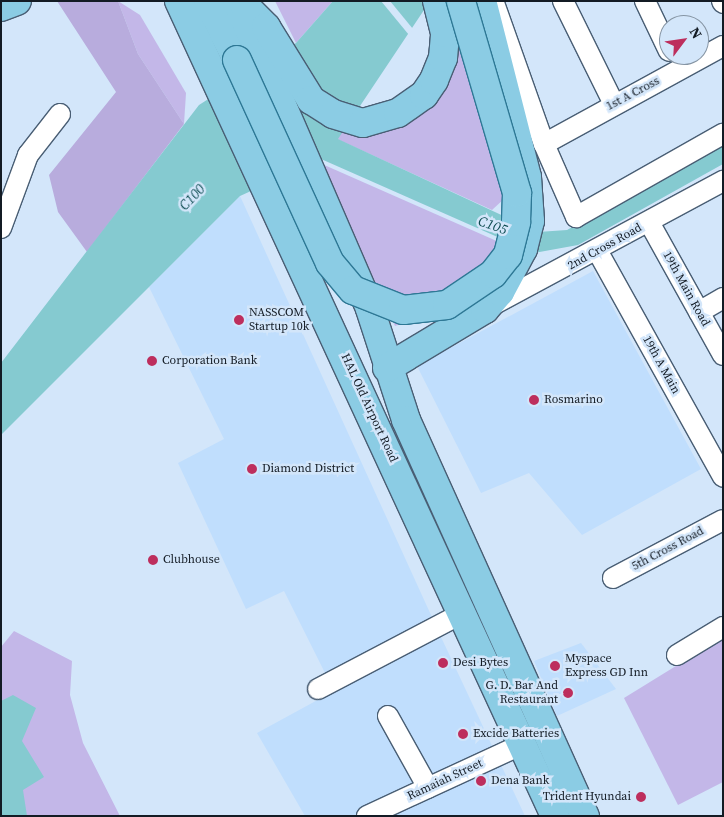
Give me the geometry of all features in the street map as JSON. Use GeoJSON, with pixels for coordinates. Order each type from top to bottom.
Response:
{"type":"FeatureCollection","features":[{"type":"Feature","properties":{"kind":"main road"},"geometry":{"type":"LineString","coordinates":[[1,7],[17,1]]}},
{"type":"Feature","properties":{"kind":"main road"},"geometry":{"type":"LineString","coordinates":[[160,1],[190,30]]}},
{"type":"Feature","properties":{"kind":"main road","name":"HAL Old Airport Road"},"geometry":{"type":"LineString","coordinates":[[179,1],[208,71],[266,190],[451,619],[523,744],[555,816]]}},
{"type":"Feature","properties":{"kind":"main road"},"geometry":{"type":"LineString","coordinates":[[208,1],[257,52],[311,100],[333,114],[363,122],[378,120],[398,113],[424,95],[434,80],[443,58],[445,33],[437,1]]}},
{"type":"Feature","properties":{"kind":"main road"},"geometry":{"type":"LineString","coordinates":[[239,1],[336,270],[354,290],[376,302],[403,310],[447,305],[493,274],[508,255],[516,222],[517,193],[461,1]]}},
{"type":"Feature","properties":{"kind":"main road"},"geometry":{"type":"LineString","coordinates":[[387,368],[485,309],[500,292],[523,249],[530,221],[518,131],[482,1]]}},
{"type":"Feature","properties":{"kind":"main road"},"geometry":{"type":"LineString","coordinates":[[257,52],[311,169],[370,308],[387,368],[585,816]]}},
{"type":"Feature","properties":{"kind":"street"},"geometry":{"type":"LineString","coordinates":[[494,1],[544,144],[576,217],[723,134]]}},
{"type":"Feature","properties":{"kind":"street"},"geometry":{"type":"LineString","coordinates":[[563,1],[614,104]]}},
{"type":"Feature","properties":{"kind":"street"},"geometry":{"type":"LineString","coordinates":[[646,1],[659,29]]}},
{"type":"Feature","properties":{"kind":"street","name":"1st A Cross"},"geometry":{"type":"LineString","coordinates":[[709,51],[723,46]]}},
{"type":"Feature","properties":{"kind":"street","name":"1st A Cross"},"geometry":{"type":"LineString","coordinates":[[544,144],[614,104],[671,65]]}},
{"type":"Feature","properties":{"kind":"street"},"geometry":{"type":"LineString","coordinates":[[2,225],[28,155],[60,114]]}},
{"type":"Feature","properties":{"kind":"street","name":"2nd Cross Road"},"geometry":{"type":"LineString","coordinates":[[485,309],[598,252],[723,182]]}},
{"type":"Feature","properties":{"kind":"street","name":"19th Main Road"},"geometry":{"type":"LineString","coordinates":[[649,222],[723,355]]}},
{"type":"Feature","properties":{"kind":"street","name":"19th A Main"},"geometry":{"type":"LineString","coordinates":[[598,252],[723,478]]}},
{"type":"Feature","properties":{"kind":"street"},"geometry":{"type":"LineString","coordinates":[[698,312],[723,298]]}},
{"type":"Feature","properties":{"kind":"street","name":"5th Cross Road"},"geometry":{"type":"LineString","coordinates":[[613,578],[723,520]]}},
{"type":"Feature","properties":{"kind":"street"},"geometry":{"type":"LineString","coordinates":[[318,689],[451,619]]}},
{"type":"Feature","properties":{"kind":"street"},"geometry":{"type":"LineString","coordinates":[[677,655],[723,627]]}},
{"type":"Feature","properties":{"kind":"street"},"geometry":{"type":"LineString","coordinates":[[388,716],[428,788]]}},
{"type":"Feature","properties":{"kind":"street","name":"Ramaiah Street"},"geometry":{"type":"LineString","coordinates":[[367,816],[523,744]]}},
{"type":"Feature","properties":{"kind":"shaded area"},"geometry":{"type":"Polygon","coordinates":[[[57,1],[118,1],[138,54],[184,124],[87,252],[58,212],[49,175],[116,92],[57,1]]]}},
{"type":"Feature","properties":{"kind":"shaded area"},"geometry":{"type":"Polygon","coordinates":[[[118,1],[140,15],[186,93],[184,124],[138,54],[118,1]]]}},
{"type":"Feature","properties":{"kind":"shaded area"},"geometry":{"type":"Polygon","coordinates":[[[275,1],[333,1],[296,43],[275,1]]]}},
{"type":"Feature","properties":{"kind":"shaded area"},"geometry":{"type":"Polygon","coordinates":[[[457,31],[505,198],[492,210],[337,139],[344,128],[358,135],[405,124],[457,31]]]}},
{"type":"Feature","properties":{"kind":"shaded area"},"geometry":{"type":"Polygon","coordinates":[[[322,164],[508,246],[449,308],[395,326],[322,164]]]}},
{"type":"Feature","properties":{"kind":"shaded area"},"geometry":{"type":"Polygon","coordinates":[[[240,196],[441,637],[525,816],[305,816],[257,733],[334,691],[284,591],[246,609],[178,463],[224,439],[149,287],[240,196]]]}},
{"type":"Feature","properties":{"kind":"shaded area"},"geometry":{"type":"Polygon","coordinates":[[[593,271],[701,469],[582,535],[529,473],[481,493],[417,366],[593,271]]]}},
{"type":"Feature","properties":{"kind":"shaded area"},"geometry":{"type":"Polygon","coordinates":[[[14,631],[72,661],[70,695],[83,743],[120,816],[1,816],[1,647],[14,631]]]}},
{"type":"Feature","properties":{"kind":"shaded area"},"geometry":{"type":"Polygon","coordinates":[[[723,637],[723,782],[678,805],[624,698],[723,637]]]}},
{"type":"Feature","properties":{"kind":"shaded area"},"geometry":{"type":"Polygon","coordinates":[[[581,643],[616,689],[557,716],[534,661],[581,643]]]}},
{"type":"Feature","properties":{"kind":"water"},"geometry":{"type":"Polygon","coordinates":[[[333,1],[430,1],[338,139],[538,232],[567,230],[723,143],[723,164],[578,245],[534,253],[321,159],[240,196],[1,435],[1,363],[199,105],[296,43],[333,1]]]}},
{"type":"Feature","properties":{"kind":"water"},"geometry":{"type":"Polygon","coordinates":[[[13,695],[36,708],[22,741],[44,777],[23,790],[27,816],[1,816],[1,701],[13,695]]]}},
{"type":"Feature","properties":{"kind":"pier"},"geometry":{"type":"Polygon","coordinates":[[[381,1],[390,1],[413,29],[409,35],[381,1]]]}},
{"type":"Feature","properties":{"kind":"place","name":"NASSCOM Startup 10k"},"geometry":{"type":"Point","coordinates":[239,320]}},
{"type":"Feature","properties":{"kind":"place","name":"Corporation Bank"},"geometry":{"type":"Point","coordinates":[152,361]}},
{"type":"Feature","properties":{"kind":"place","name":"Rosmarino"},"geometry":{"type":"Point","coordinates":[534,400]}},
{"type":"Feature","properties":{"kind":"place","name":"Diamond District"},"geometry":{"type":"Point","coordinates":[252,469]}},
{"type":"Feature","properties":{"kind":"place","name":"Clubhouse"},"geometry":{"type":"Point","coordinates":[153,560]}},
{"type":"Feature","properties":{"kind":"place","name":"Desi Bytes"},"geometry":{"type":"Point","coordinates":[443,663]}},
{"type":"Feature","properties":{"kind":"place","name":"Myspace Express GD Inn"},"geometry":{"type":"Point","coordinates":[555,666]}},
{"type":"Feature","properties":{"kind":"place","name":"G. D. Bar And Restaurant"},"geometry":{"type":"Point","coordinates":[568,693]}},
{"type":"Feature","properties":{"kind":"place","name":"Excide Batteries"},"geometry":{"type":"Point","coordinates":[463,734]}},
{"type":"Feature","properties":{"kind":"place","name":"Dena Bank"},"geometry":{"type":"Point","coordinates":[481,781]}},
{"type":"Feature","properties":{"kind":"place","name":"Trident Hyundai"},"geometry":{"type":"Point","coordinates":[641,797]}},
{"type":"Feature","properties":{"kind":"water label","name":"C100"},"geometry":{"type":"Point","coordinates":[192,197]}},
{"type":"Feature","properties":{"kind":"water label","name":"C105"},"geometry":{"type":"Point","coordinates":[493,225]}}]}
